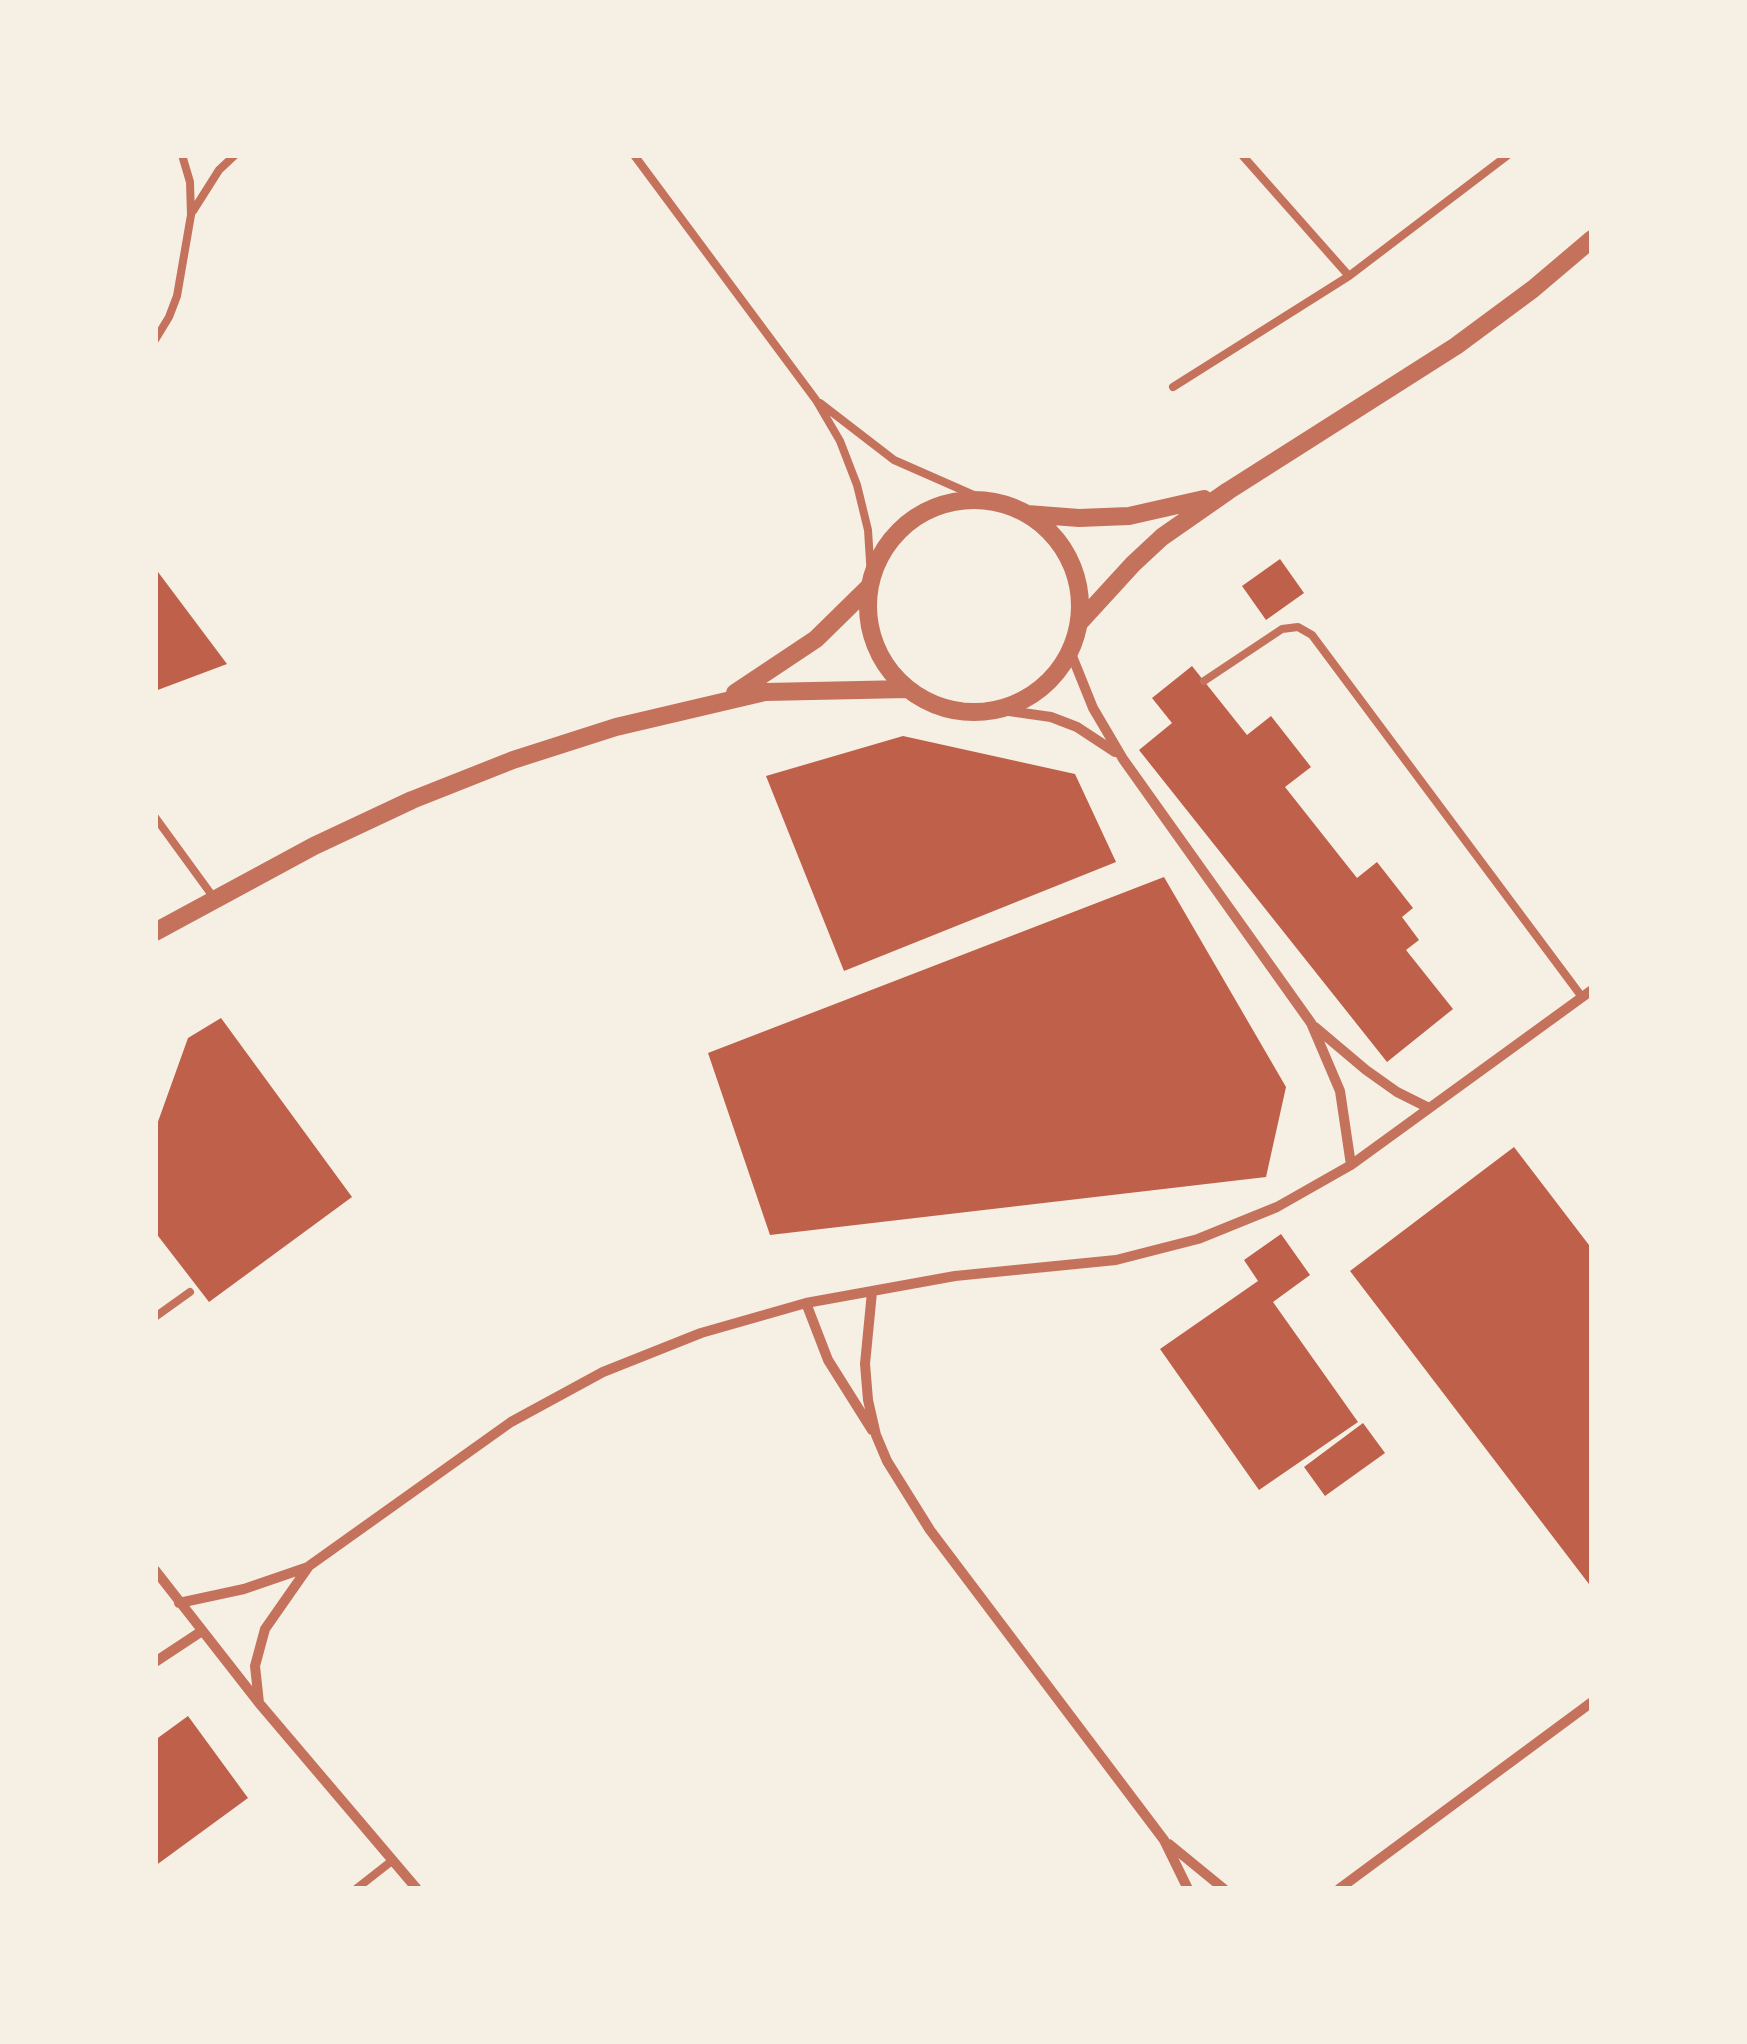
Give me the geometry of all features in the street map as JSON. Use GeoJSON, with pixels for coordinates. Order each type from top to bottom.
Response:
{"type":"FeatureCollection","features":[{"type":"Feature","properties":{"kind":"street"},"geometry":{"type":"LineString","coordinates":[[1079,623],[1162,537],[1456,346],[1592,239]]}},
{"type":"Feature","properties":{"kind":"street"},"geometry":{"type":"LineString","coordinates":[[722,701],[801,650],[844,614],[870,582],[881,554],[895,534],[914,518],[960,500],[985,500],[1027,514],[1129,516],[1180,507],[1228,492]]}},
{"type":"Feature","properties":{"kind":"street"},"geometry":{"type":"LineString","coordinates":[[870,582],[871,633],[879,654],[907,688],[940,706],[976,712],[1014,704],[1047,683],[1070,650],[1079,623],[1080,598],[1070,561],[1048,529],[1027,514]]}},
{"type":"Feature","properties":{"kind":"street"},"geometry":{"type":"LineString","coordinates":[[1070,650],[1093,708],[1123,758],[1311,1022],[1340,1091],[1350,1165]]}},
{"type":"Feature","properties":{"kind":"street"},"geometry":{"type":"LineString","coordinates":[[155,932],[363,823],[480,774],[616,727],[765,692],[907,688]]}},
{"type":"Feature","properties":{"kind":"street"},"geometry":{"type":"LineString","coordinates":[[995,709],[1051,717],[1102,741],[1123,758]]}},
{"type":"Feature","properties":{"kind":"street"},"geometry":{"type":"LineString","coordinates":[[180,1603],[244,1589],[309,1566],[511,1422],[603,1372],[701,1333],[806,1304],[956,1276],[1116,1260],[1198,1239],[1277,1207],[1350,1165],[1587,993]]}},
{"type":"Feature","properties":{"kind":"street"},"geometry":{"type":"LineString","coordinates":[[1311,1022],[1396,1092],[1429,1108]]}},
{"type":"Feature","properties":{"kind":"street"},"geometry":{"type":"LineString","coordinates":[[872,1292],[865,1364],[876,1435]]}},
{"type":"Feature","properties":{"kind":"street"},"geometry":{"type":"LineString","coordinates":[[806,1304],[842,1386],[876,1435],[930,1530],[1164,1840],[1188,1889]]}},
{"type":"Feature","properties":{"kind":"street"},"geometry":{"type":"LineString","coordinates":[[259,1704],[255,1666],[265,1629],[309,1566]]}},
{"type":"Feature","properties":{"kind":"street"},"geometry":{"type":"LineString","coordinates":[[155,1570],[259,1704],[417,1889]]}},
{"type":"Feature","properties":{"kind":"street"},"geometry":{"type":"LineString","coordinates":[[155,1662],[202,1631]]}},
{"type":"Feature","properties":{"kind":"street"},"geometry":{"type":"LineString","coordinates":[[1340,1889],[1592,1702]]}},
{"type":"Feature","properties":{"kind":"street"},"geometry":{"type":"LineString","coordinates":[[1164,1840],[1224,1889]]}},
{"type":"Feature","properties":{"kind":"lane"},"geometry":{"type":"LineString","coordinates":[[155,340],[170,317],[177,296],[191,215],[190,182],[182,155]]}},
{"type":"Feature","properties":{"kind":"lane"},"geometry":{"type":"LineString","coordinates":[[191,215],[203,191],[235,155]]}},
{"type":"Feature","properties":{"kind":"lane"},"geometry":{"type":"LineString","coordinates":[[634,155],[816,400],[840,441],[857,485],[868,530],[870,582]]}},
{"type":"Feature","properties":{"kind":"lane"},"geometry":{"type":"LineString","coordinates":[[1242,155],[1350,276]]}},
{"type":"Feature","properties":{"kind":"lane"},"geometry":{"type":"LineString","coordinates":[[1173,387],[1350,276],[1508,155]]}},
{"type":"Feature","properties":{"kind":"lane"},"geometry":{"type":"LineString","coordinates":[[816,400],[894,460],[985,500]]}},
{"type":"Feature","properties":{"kind":"lane"},"geometry":{"type":"LineString","coordinates":[[1204,680],[1282,629],[1298,627],[1312,635],[1587,993]]}},
{"type":"Feature","properties":{"kind":"lane"},"geometry":{"type":"LineString","coordinates":[[155,817],[214,898]]}},
{"type":"Feature","properties":{"kind":"lane"},"geometry":{"type":"LineString","coordinates":[[155,1317],[190,1292]]}},
{"type":"Feature","properties":{"kind":"lane"},"geometry":{"type":"LineString","coordinates":[[356,1889],[393,1860]]}},
{"type":"Feature","properties":{"kind":"building"},"geometry":{"type":"Polygon","coordinates":[[[1280,559],[1304,593],[1266,620],[1242,586],[1280,559]]]}},
{"type":"Feature","properties":{"kind":"building"},"geometry":{"type":"Polygon","coordinates":[[[155,568],[227,664],[155,691],[155,568]]]}},
{"type":"Feature","properties":{"kind":"building"},"geometry":{"type":"Polygon","coordinates":[[[1192,666],[1247,735],[1271,716],[1311,767],[1285,787],[1357,878],[1377,862],[1413,908],[1402,917],[1419,940],[1406,950],[1453,1009],[1387,1062],[1139,750],[1172,723],[1152,698],[1192,666]]]}},
{"type":"Feature","properties":{"kind":"building"},"geometry":{"type":"Polygon","coordinates":[[[903,736],[1075,774],[1116,862],[844,971],[766,776],[903,736]]]}},
{"type":"Feature","properties":{"kind":"building"},"geometry":{"type":"Polygon","coordinates":[[[1164,877],[1286,1087],[1266,1177],[770,1235],[708,1053],[1164,877]]]}},
{"type":"Feature","properties":{"kind":"building"},"geometry":{"type":"Polygon","coordinates":[[[221,1018],[352,1197],[209,1302],[155,1232],[155,1130],[188,1038],[221,1018]]]}},
{"type":"Feature","properties":{"kind":"building"},"geometry":{"type":"Polygon","coordinates":[[[1514,1147],[1592,1249],[1592,1588],[1350,1271],[1514,1147]]]}},
{"type":"Feature","properties":{"kind":"building"},"geometry":{"type":"Polygon","coordinates":[[[1281,1234],[1310,1275],[1273,1302],[1358,1422],[1259,1490],[1160,1349],[1258,1281],[1244,1260],[1281,1234]]]}},
{"type":"Feature","properties":{"kind":"building"},"geometry":{"type":"Polygon","coordinates":[[[1363,1423],[1385,1453],[1325,1496],[1304,1467],[1363,1423]]]}},
{"type":"Feature","properties":{"kind":"building"},"geometry":{"type":"Polygon","coordinates":[[[188,1716],[248,1798],[155,1866],[155,1740],[188,1716]]]}}]}
